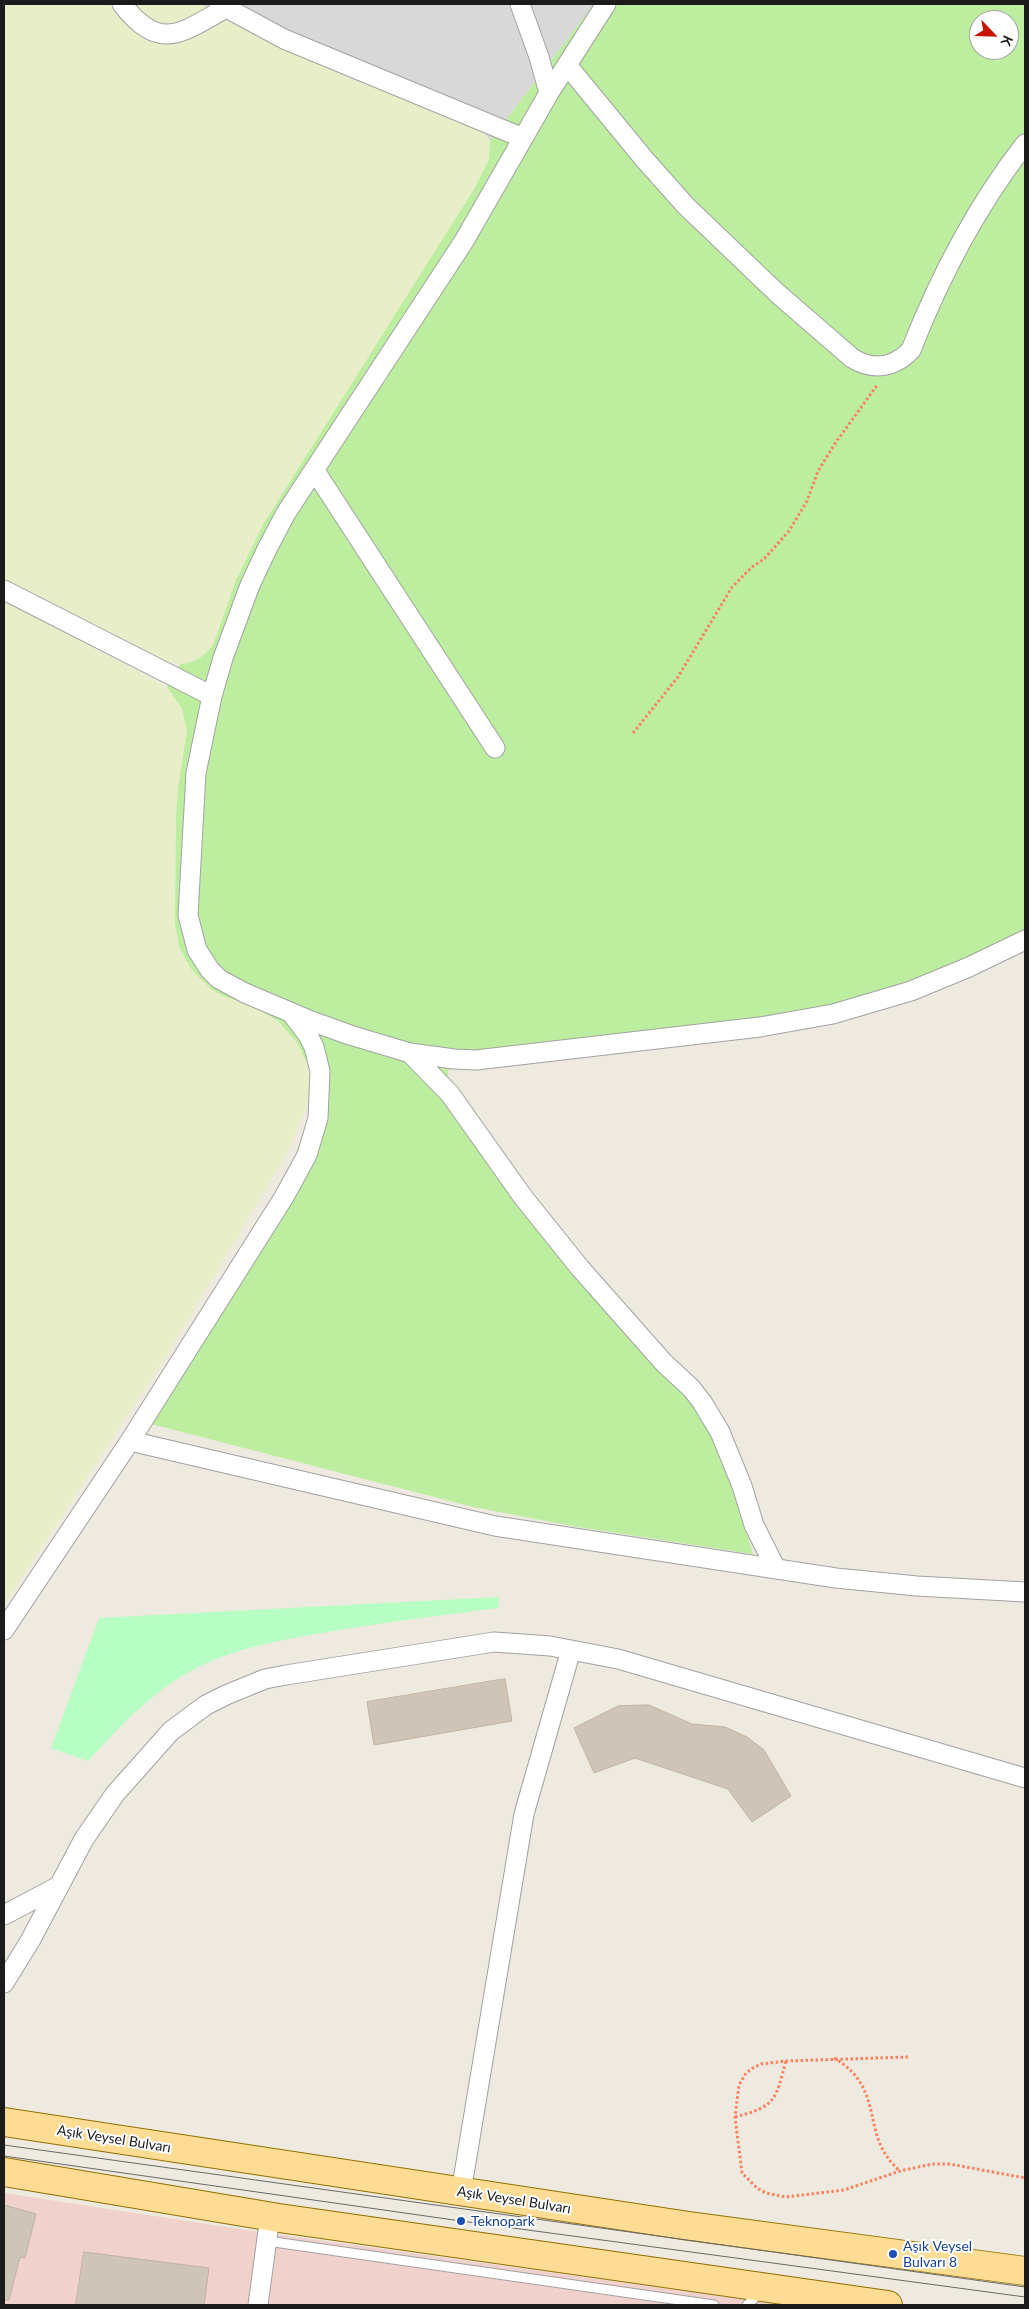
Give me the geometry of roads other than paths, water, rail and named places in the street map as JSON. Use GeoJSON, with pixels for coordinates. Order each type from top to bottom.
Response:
{"type":"FeatureCollection","features":[{"type":"Feature","properties":{"kind":"main road","name":"Aşık Veysel Bulvarı"},"geometry":{"type":"LineString","coordinates":[[4,2122],[699,2228],[1025,2271]]}},
{"type":"Feature","properties":{"kind":"main road"},"geometry":{"type":"LineString","coordinates":[[4,2172],[268,2229],[757,2296],[888,2305]]}},
{"type":"Feature","properties":{"kind":"street"},"geometry":{"type":"LineString","coordinates":[[122,4],[142,26],[165,34],[180,33],[222,6],[284,39],[523,138]]}},
{"type":"Feature","properties":{"kind":"street"},"geometry":{"type":"LineString","coordinates":[[520,4],[539,57],[549,93]]}},
{"type":"Feature","properties":{"kind":"street"},"geometry":{"type":"LineString","coordinates":[[606,4],[549,93],[464,241],[286,514],[250,585],[226,649],[212,696],[196,773],[188,908],[190,927],[203,960],[219,979],[291,1013],[350,1035],[410,1053],[454,1059],[499,1058],[545,1050],[718,1033],[797,1022],[873,1004],[911,991],[969,967],[1025,940]]}},
{"type":"Feature","properties":{"kind":"street"},"geometry":{"type":"LineString","coordinates":[[567,65],[645,160],[724,244],[776,293],[860,363],[878,366],[896,362],[910,350],[927,310],[966,231],[989,194],[1025,144]]}},
{"type":"Feature","properties":{"kind":"street"},"geometry":{"type":"LineString","coordinates":[[315,471],[495,748]]}},
{"type":"Feature","properties":{"kind":"street"},"geometry":{"type":"LineString","coordinates":[[4,590],[212,696]]}},
{"type":"Feature","properties":{"kind":"street"},"geometry":{"type":"LineString","coordinates":[[4,1630],[130,1441],[284,1197],[307,1155],[318,1118],[320,1071],[316,1053],[308,1035],[291,1013]]}},
{"type":"Feature","properties":{"kind":"street"},"geometry":{"type":"LineString","coordinates":[[410,1053],[450,1094],[523,1197],[586,1274],[657,1356],[702,1402],[724,1440],[742,1486],[754,1525],[776,1569]]}},
{"type":"Feature","properties":{"kind":"street"},"geometry":{"type":"LineString","coordinates":[[130,1441],[495,1526],[874,1582],[1025,1592]]}},
{"type":"Feature","properties":{"kind":"street"},"geometry":{"type":"LineString","coordinates":[[4,1983],[30,1941],[99,1816],[132,1772],[171,1731],[200,1709],[252,1684],[286,1675],[494,1642],[571,1650],[628,1662],[1025,1778]]}},
{"type":"Feature","properties":{"kind":"street"},"geometry":{"type":"LineString","coordinates":[[461,2192],[524,1814],[571,1650]]}},
{"type":"Feature","properties":{"kind":"street"},"geometry":{"type":"LineString","coordinates":[[4,1915],[59,1886]]}},
{"type":"Feature","properties":{"kind":"street"},"geometry":{"type":"LineString","coordinates":[[258,2305],[268,2229]]}},
{"type":"Feature","properties":{"kind":"lane"},"geometry":{"type":"LineString","coordinates":[[268,2229],[714,2305]]}},
{"type":"Feature","properties":{"kind":"tram line"},"geometry":{"type":"LineString","coordinates":[[4,2145],[1025,2287]]}},
{"type":"Feature","properties":{"kind":"tram line"},"geometry":{"type":"LineString","coordinates":[[4,2156],[461,2221],[1025,2297]]}},
{"type":"Feature","properties":{"kind":"place","name":"Teknopark"},"geometry":{"type":"Point","coordinates":[461,2221]}},
{"type":"Feature","properties":{"kind":"place","name":"Aşık Veysel Bulvarı 8"},"geometry":{"type":"Point","coordinates":[893,2254]}}]}
